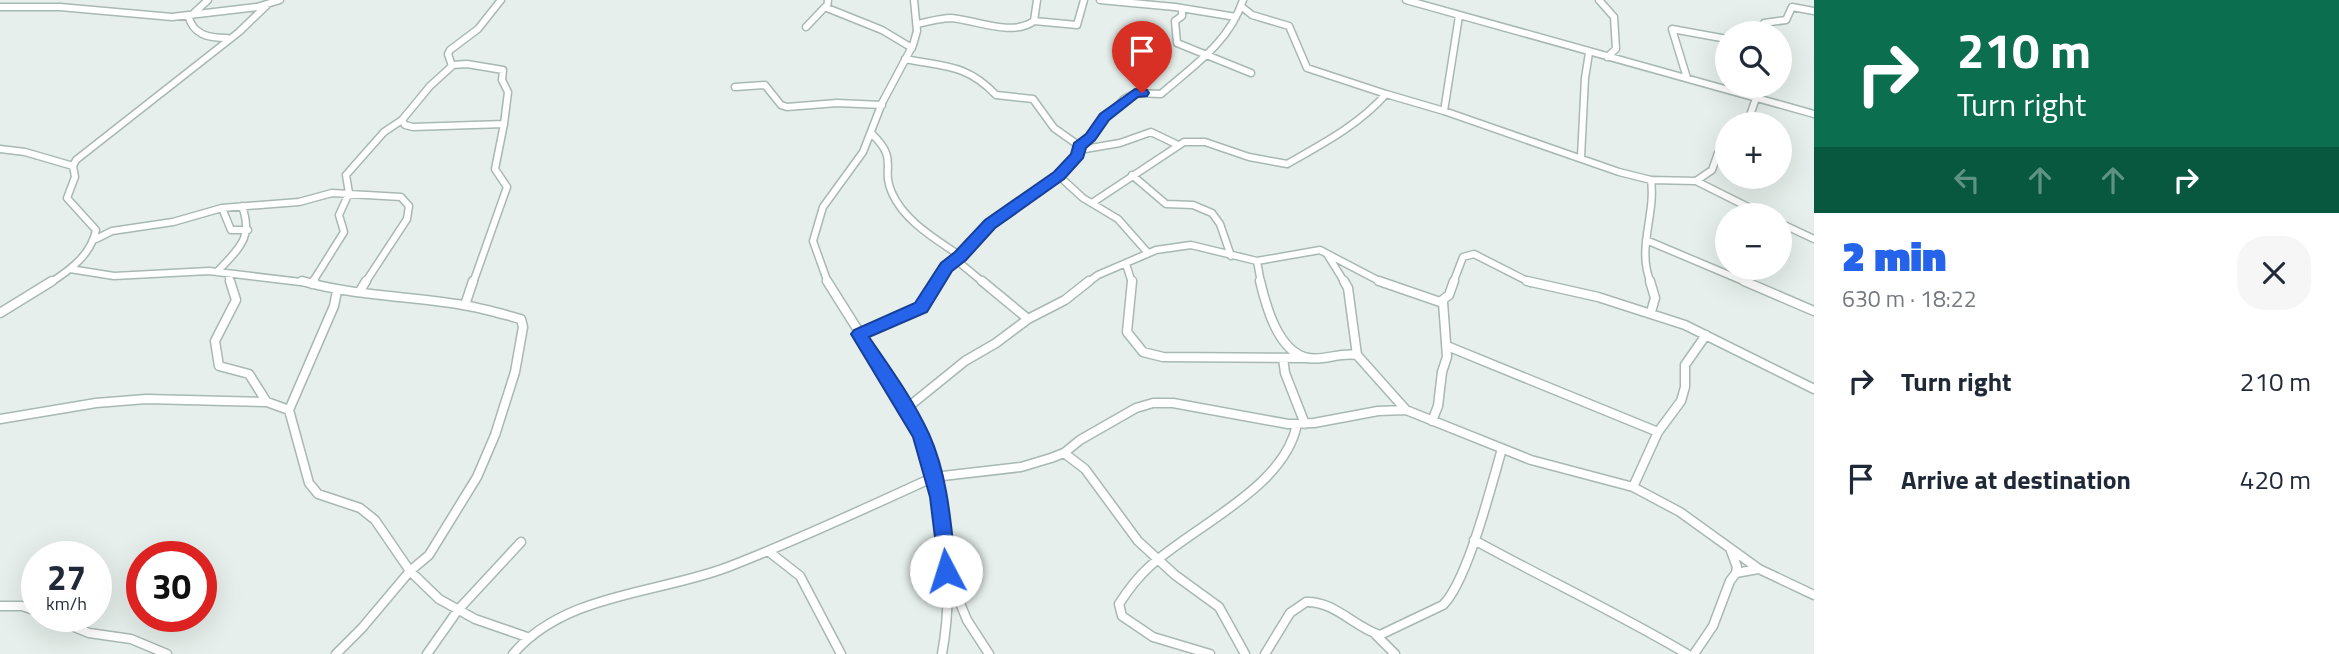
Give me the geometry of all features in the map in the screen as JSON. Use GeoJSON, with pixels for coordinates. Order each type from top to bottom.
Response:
{"type":"FeatureCollection","features":[{"type":"Feature","properties":{"kind":"street"},"geometry":{"type":"LineString","coordinates":[[60,7],[72,0]]}},
{"type":"Feature","properties":{"kind":"street"},"geometry":{"type":"LineString","coordinates":[[191,14],[208,0]]}},
{"type":"Feature","properties":{"kind":"street"},"geometry":{"type":"LineString","coordinates":[[0,7],[60,7],[172,17],[267,5],[280,0]]}},
{"type":"Feature","properties":{"kind":"street"},"geometry":{"type":"LineString","coordinates":[[452,65],[449,53],[464,38],[476,31],[501,0]]}},
{"type":"Feature","properties":{"kind":"street"},"geometry":{"type":"LineString","coordinates":[[806,27],[828,0]]}},
{"type":"Feature","properties":{"kind":"street"},"geometry":{"type":"LineString","coordinates":[[914,0],[917,24],[912,48],[882,105],[860,157],[823,206],[813,241],[818,264],[825,279],[922,436],[934,477],[946,571],[947,630],[942,654]]}},
{"type":"Feature","properties":{"kind":"street"},"geometry":{"type":"LineString","coordinates":[[1034,21],[1037,0]]}},
{"type":"Feature","properties":{"kind":"street"},"geometry":{"type":"LineString","coordinates":[[917,24],[948,18],[1018,28],[1034,21],[1078,24],[1084,0]]}},
{"type":"Feature","properties":{"kind":"street"},"geometry":{"type":"LineString","coordinates":[[1100,0],[1175,7],[1236,17]]}},
{"type":"Feature","properties":{"kind":"street"},"geometry":{"type":"LineString","coordinates":[[1406,0],[1814,114]]}},
{"type":"Feature","properties":{"kind":"street"},"geometry":{"type":"LineString","coordinates":[[1599,0],[1611,12],[1615,22],[1616,49],[1607,57]]}},
{"type":"Feature","properties":{"kind":"street"},"geometry":{"type":"LineString","coordinates":[[859,334],[921,307],[947,267],[990,224],[1059,176],[1105,117],[1125,100],[1136,93],[1161,94],[1208,54],[1221,41],[1243,4],[1252,15],[1289,26],[1307,68],[1444,111],[1619,172],[1651,180],[1696,181],[1740,203]]}},
{"type":"Feature","properties":{"kind":"street"},"geometry":{"type":"LineString","coordinates":[[0,313],[70,269],[89,251],[96,239],[97,232],[93,225],[67,198],[75,177],[73,166],[76,160],[167,90],[267,5]]}},
{"type":"Feature","properties":{"kind":"street"},"geometry":{"type":"LineString","coordinates":[[825,7],[882,30],[912,48]]}},
{"type":"Feature","properties":{"kind":"street"},"geometry":{"type":"LineString","coordinates":[[1778,21],[1786,20],[1793,7],[1814,11]]}},
{"type":"Feature","properties":{"kind":"street"},"geometry":{"type":"LineString","coordinates":[[1182,10],[1182,16],[1175,21],[1177,43],[1251,73]]}},
{"type":"Feature","properties":{"kind":"street"},"geometry":{"type":"LineString","coordinates":[[191,14],[191,26],[201,34],[212,38],[229,38]]}},
{"type":"Feature","properties":{"kind":"street"},"geometry":{"type":"LineString","coordinates":[[1444,111],[1444,95],[1459,35],[1459,16]]}},
{"type":"Feature","properties":{"kind":"street"},"geometry":{"type":"LineString","coordinates":[[1687,78],[1672,29],[1715,37]]}},
{"type":"Feature","properties":{"kind":"street"},"geometry":{"type":"LineString","coordinates":[[1581,157],[1589,53]]}},
{"type":"Feature","properties":{"kind":"street"},"geometry":{"type":"LineString","coordinates":[[905,59],[967,71],[980,78],[996,95],[1033,99],[1054,128],[1079,148],[1120,143],[1151,132],[1178,145]]}},
{"type":"Feature","properties":{"kind":"street"},"geometry":{"type":"LineString","coordinates":[[312,284],[344,232],[339,215],[349,193],[349,181],[346,177],[349,171],[384,132],[402,120],[452,65],[467,64],[503,70],[502,80],[508,92],[495,169],[507,187],[465,305]]}},
{"type":"Feature","properties":{"kind":"street"},"geometry":{"type":"LineString","coordinates":[[735,87],[765,85],[781,105],[786,107],[837,103],[882,105]]}},
{"type":"Feature","properties":{"kind":"street"},"geometry":{"type":"LineString","coordinates":[[1092,203],[1178,145],[1190,141],[1205,142],[1284,165],[1343,131],[1374,108],[1386,94]]}},
{"type":"Feature","properties":{"kind":"street"},"geometry":{"type":"LineString","coordinates":[[1751,112],[1756,99]]}},
{"type":"Feature","properties":{"kind":"street"},"geometry":{"type":"LineString","coordinates":[[402,120],[405,125],[413,127],[504,124]]}},
{"type":"Feature","properties":{"kind":"street"},"geometry":{"type":"LineString","coordinates":[[872,134],[887,150],[892,166],[892,193],[924,229],[1028,320]]}},
{"type":"Feature","properties":{"kind":"street"},"geometry":{"type":"LineString","coordinates":[[0,149],[25,152],[73,166]]}},
{"type":"Feature","properties":{"kind":"street"},"geometry":{"type":"LineString","coordinates":[[1696,181],[1712,170],[1715,162]]}},
{"type":"Feature","properties":{"kind":"street"},"geometry":{"type":"LineString","coordinates":[[1132,175],[1166,204],[1193,205],[1212,213],[1220,224],[1231,256]]}},
{"type":"Feature","properties":{"kind":"street"},"geometry":{"type":"LineString","coordinates":[[1059,176],[1068,187],[1118,219],[1148,253]]}},
{"type":"Feature","properties":{"kind":"street"},"geometry":{"type":"LineString","coordinates":[[1651,180],[1645,266],[1656,291],[1656,304],[1651,312]]}},
{"type":"Feature","properties":{"kind":"street"},"geometry":{"type":"LineString","coordinates":[[96,239],[112,231],[173,222],[222,208],[287,204],[332,193],[396,196],[406,201],[409,206],[407,219],[360,291]]}},
{"type":"Feature","properties":{"kind":"street"},"geometry":{"type":"LineString","coordinates":[[217,272],[241,245],[248,230],[249,223],[242,206]]}},
{"type":"Feature","properties":{"kind":"street"},"geometry":{"type":"LineString","coordinates":[[222,208],[231,230],[248,230]]}},
{"type":"Feature","properties":{"kind":"street"},"geometry":{"type":"LineString","coordinates":[[1792,229],[1814,239]]}},
{"type":"Feature","properties":{"kind":"street"},"geometry":{"type":"LineString","coordinates":[[1646,240],[1814,311]]}},
{"type":"Feature","properties":{"kind":"street"},"geometry":{"type":"LineString","coordinates":[[907,408],[965,360],[1065,300],[1098,275],[1148,253],[1192,245],[1257,261],[1318,250],[1382,283],[1426,299],[1443,302]]}},
{"type":"Feature","properties":{"kind":"street"},"geometry":{"type":"LineString","coordinates":[[1326,253],[1348,288],[1357,355],[1406,410]]}},
{"type":"Feature","properties":{"kind":"street"},"geometry":{"type":"LineString","coordinates":[[1432,421],[1438,406],[1447,345],[1443,302],[1449,295],[1463,257],[1470,254],[1487,260],[1511,276],[1530,284],[1588,295],[1651,312],[1706,335],[1814,389]]}},
{"type":"Feature","properties":{"kind":"street"},"geometry":{"type":"LineString","coordinates":[[1257,261],[1260,290],[1268,310],[1291,350],[1308,358]]}},
{"type":"Feature","properties":{"kind":"street"},"geometry":{"type":"LineString","coordinates":[[1126,264],[1132,282],[1127,330],[1146,355],[1163,358],[1308,358],[1357,355]]}},
{"type":"Feature","properties":{"kind":"street"},"geometry":{"type":"LineString","coordinates":[[70,269],[114,276],[217,272],[312,284],[337,291],[360,291],[465,305],[522,320],[515,372],[486,459],[477,477],[434,547],[336,654]]}},
{"type":"Feature","properties":{"kind":"street"},"geometry":{"type":"LineString","coordinates":[[228,274],[236,300],[215,341],[219,366],[225,370],[248,374],[253,378],[258,395],[267,402]]}},
{"type":"Feature","properties":{"kind":"street"},"geometry":{"type":"LineString","coordinates":[[337,291],[334,306],[289,410],[309,483],[314,491],[360,508],[369,515],[391,540],[410,571],[426,589],[482,622],[527,637]]}},
{"type":"Feature","properties":{"kind":"street"},"geometry":{"type":"LineString","coordinates":[[1633,487],[1658,432],[1681,401],[1685,387],[1685,365],[1706,335]]}},
{"type":"Feature","properties":{"kind":"street"},"geometry":{"type":"LineString","coordinates":[[1447,345],[1658,432]]}},
{"type":"Feature","properties":{"kind":"street"},"geometry":{"type":"LineString","coordinates":[[1210,654],[1153,637],[1132,624],[1119,609],[1124,595],[1133,583],[1158,560],[1253,491],[1290,444],[1301,424],[1283,358]]}},
{"type":"Feature","properties":{"kind":"street"},"geometry":{"type":"LineString","coordinates":[[0,419],[96,403],[146,399],[267,402],[289,410]]}},
{"type":"Feature","properties":{"kind":"street"},"geometry":{"type":"LineString","coordinates":[[513,654],[527,637],[550,621],[570,612],[724,568],[934,477],[1021,467],[1064,453],[1080,440],[1136,408],[1173,403],[1301,424],[1378,411],[1406,410],[1502,449],[1633,487],[1680,512],[1759,569],[1814,595]]}},
{"type":"Feature","properties":{"kind":"street"},"geometry":{"type":"LineString","coordinates":[[1375,635],[1388,634],[1443,605],[1454,590],[1474,540],[1502,449]]}},
{"type":"Feature","properties":{"kind":"street"},"geometry":{"type":"LineString","coordinates":[[1064,453],[1085,469],[1120,520],[1158,560],[1219,607],[1245,654]]}},
{"type":"Feature","properties":{"kind":"street"},"geometry":{"type":"LineString","coordinates":[[1474,540],[1565,590],[1637,624],[1687,654]]}},
{"type":"Feature","properties":{"kind":"street"},"geometry":{"type":"LineString","coordinates":[[427,654],[458,610],[521,542]]}},
{"type":"Feature","properties":{"kind":"street"},"geometry":{"type":"LineString","coordinates":[[768,551],[782,559],[800,576],[841,654]]}},
{"type":"Feature","properties":{"kind":"street"},"geometry":{"type":"LineString","coordinates":[[1694,654],[1713,626],[1730,581],[1736,573],[1737,567],[1731,551]]}},
{"type":"Feature","properties":{"kind":"street"},"geometry":{"type":"LineString","coordinates":[[1736,573],[1759,569]]}},
{"type":"Feature","properties":{"kind":"street"},"geometry":{"type":"LineString","coordinates":[[946,571],[967,620],[989,654]]}},
{"type":"Feature","properties":{"kind":"street"},"geometry":{"type":"LineString","coordinates":[[1265,654],[1274,644],[1289,613],[1297,606],[1307,603],[1326,605],[1375,635],[1395,654]]}},
{"type":"Feature","properties":{"kind":"street"},"geometry":{"type":"LineString","coordinates":[[0,606],[21,606]]}},
{"type":"Feature","properties":{"kind":"street"},"geometry":{"type":"LineString","coordinates":[[90,632],[131,639],[167,654]]}},
{"type":"Feature","properties":{"kind":"route"},"geometry":{"type":"LineString","coordinates":[[946,571],[939,497],[922,436],[859,334],[921,307],[947,267],[990,224],[1059,176],[1078,155],[1079,146],[1090,137],[1112,109],[1135,93],[1142,93]]}}]}
